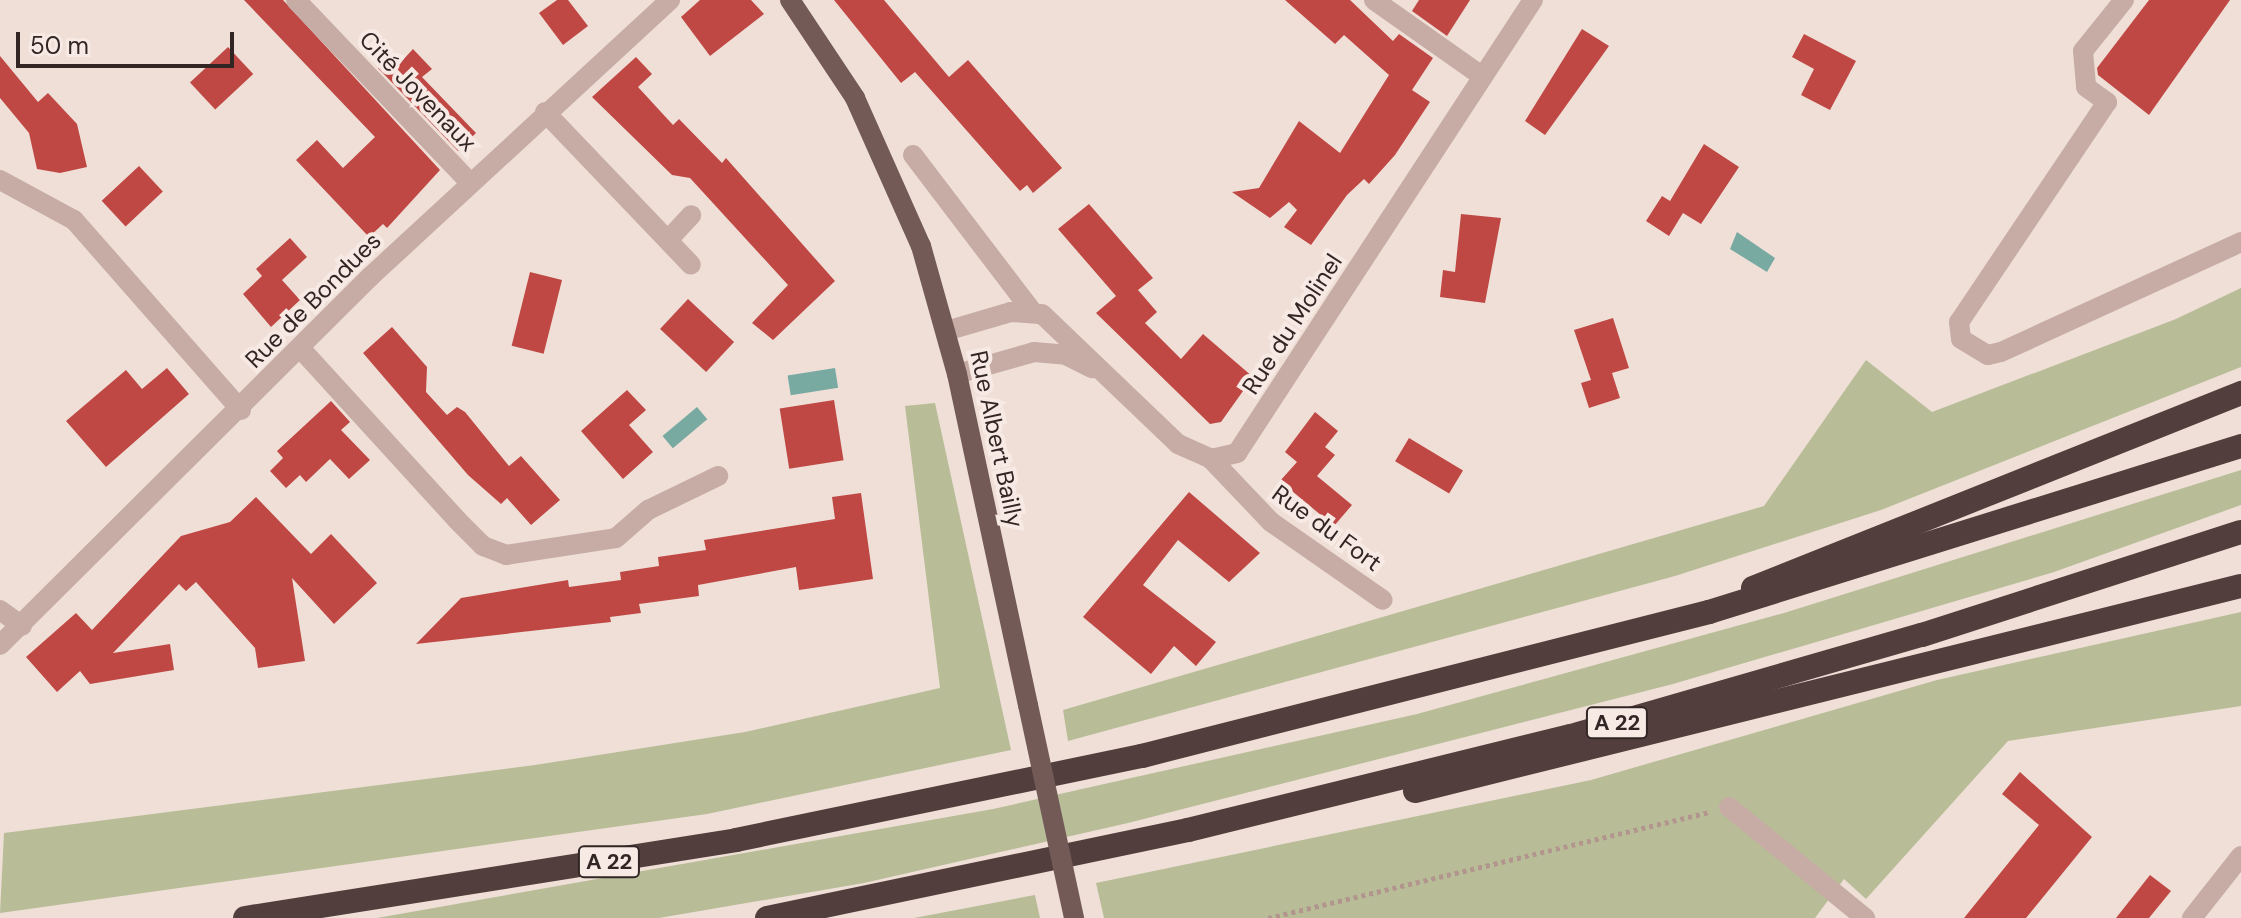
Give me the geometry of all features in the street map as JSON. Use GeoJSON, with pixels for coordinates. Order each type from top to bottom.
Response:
{"type":"FeatureCollection","features":[{"type":"Feature","properties":{"kind":"highway"},"geometry":{"type":"LineString","coordinates":[[1709,612],[1811,560],[2241,393]]}},
{"type":"Feature","properties":{"kind":"highway","name":"A 22"},"geometry":{"type":"LineString","coordinates":[[245,918],[858,818],[1156,753],[1709,612],[2241,446]]}},
{"type":"Feature","properties":{"kind":"highway","name":"A 22"},"geometry":{"type":"LineString","coordinates":[[767,918],[1188,830],[1731,692],[2241,532]]}},
{"type":"Feature","properties":{"kind":"highway"},"geometry":{"type":"LineString","coordinates":[[1188,830],[1499,774],[2241,586]]}},
{"type":"Feature","properties":{"kind":"main road","name":"Rue Albert Bailly"},"geometry":{"type":"LineString","coordinates":[[790,0],[882,152],[921,246],[957,374],[1074,918]]}},
{"type":"Feature","properties":{"kind":"street","name":"Cité Jovenaux"},"geometry":{"type":"LineString","coordinates":[[296,0],[470,183]]}},
{"type":"Feature","properties":{"kind":"street","name":"Rue de Bondues"},"geometry":{"type":"LineString","coordinates":[[0,645],[470,183],[670,0]]}},
{"type":"Feature","properties":{"kind":"street"},"geometry":{"type":"LineString","coordinates":[[1374,0],[1483,77]]}},
{"type":"Feature","properties":{"kind":"street","name":"Rue du Molinel"},"geometry":{"type":"LineString","coordinates":[[1211,459],[1226,458],[1246,443],[1533,0]]}},
{"type":"Feature","properties":{"kind":"street"},"geometry":{"type":"LineString","coordinates":[[2124,0],[2083,51],[2086,87],[2107,102],[1959,322],[1961,339],[1988,355],[2001,352],[2241,242]]}},
{"type":"Feature","properties":{"kind":"street"},"geometry":{"type":"LineString","coordinates":[[545,112],[691,265]]}},
{"type":"Feature","properties":{"kind":"street"},"geometry":{"type":"LineString","coordinates":[[913,155],[1032,311],[1065,329],[1096,370],[1178,444],[1211,459]]}},
{"type":"Feature","properties":{"kind":"street"},"geometry":{"type":"LineString","coordinates":[[0,180],[74,220],[241,410]]}},
{"type":"Feature","properties":{"kind":"street"},"geometry":{"type":"LineString","coordinates":[[668,240],[691,215]]}},
{"type":"Feature","properties":{"kind":"street"},"geometry":{"type":"LineString","coordinates":[[946,331],[1032,311]]}},
{"type":"Feature","properties":{"kind":"street"},"geometry":{"type":"LineString","coordinates":[[301,349],[457,520],[483,546],[506,555],[616,538],[648,510],[718,476]]}},
{"type":"Feature","properties":{"kind":"street"},"geometry":{"type":"LineString","coordinates":[[957,374],[1034,352],[1066,355],[1096,370]]}},
{"type":"Feature","properties":{"kind":"street","name":"Rue du Fort"},"geometry":{"type":"LineString","coordinates":[[1211,459],[1271,522],[1383,600]]}},
{"type":"Feature","properties":{"kind":"street"},"geometry":{"type":"LineString","coordinates":[[0,610],[22,626]]}},
{"type":"Feature","properties":{"kind":"street"},"geometry":{"type":"LineString","coordinates":[[1729,807],[1865,918]]}},
{"type":"Feature","properties":{"kind":"street"},"geometry":{"type":"LineString","coordinates":[[2192,918],[2241,856]]}},
{"type":"Feature","properties":{"kind":"path"},"geometry":{"type":"LineString","coordinates":[[1268,918],[1729,807]]}},
{"type":"Feature","properties":{"kind":"green space"},"geometry":{"type":"Polygon","coordinates":[[[2241,288],[2241,367],[1881,510],[1675,576],[1068,741],[1063,710],[1764,506],[1866,360],[1932,412],[2176,319],[2241,288]]]}},
{"type":"Feature","properties":{"kind":"green space"},"geometry":{"type":"Polygon","coordinates":[[[935,403],[1011,750],[707,814],[0,913],[4,833],[535,765],[745,732],[940,688],[905,406],[935,403]]]}},
{"type":"Feature","properties":{"kind":"green space"},"geometry":{"type":"Polygon","coordinates":[[[2241,470],[2241,505],[2054,572],[1673,684],[1128,823],[864,883],[659,918],[377,918],[993,809],[1417,714],[1784,613],[2241,470]]]}},
{"type":"Feature","properties":{"kind":"green space"},"geometry":{"type":"Polygon","coordinates":[[[2241,612],[2241,706],[2008,741],[1866,899],[1844,879],[1815,918],[1104,918],[1096,883],[1591,780],[1937,680],[2241,612]]]}},
{"type":"Feature","properties":{"kind":"green space"},"geometry":{"type":"Polygon","coordinates":[[[1035,895],[1040,918],[914,918],[1035,895]]]}},
{"type":"Feature","properties":{"kind":"water"},"geometry":{"type":"Polygon","coordinates":[[[1737,232],[1775,258],[1767,272],[1730,249],[1737,232]]]}},
{"type":"Feature","properties":{"kind":"water"},"geometry":{"type":"Polygon","coordinates":[[[835,368],[838,388],[791,395],[788,376],[835,368]]]}},
{"type":"Feature","properties":{"kind":"water"},"geometry":{"type":"Polygon","coordinates":[[[697,407],[707,419],[673,448],[663,436],[697,407]]]}},
{"type":"Feature","properties":{"kind":"building"},"geometry":{"type":"Polygon","coordinates":[[[244,0],[283,0],[440,170],[387,228],[383,224],[369,237],[296,160],[317,140],[343,168],[375,137],[244,0]]]}},
{"type":"Feature","properties":{"kind":"building"},"geometry":{"type":"Polygon","coordinates":[[[557,0],[568,0],[588,26],[563,45],[539,13],[557,0]]]}},
{"type":"Feature","properties":{"kind":"building"},"geometry":{"type":"Polygon","coordinates":[[[700,0],[751,0],[764,14],[710,56],[681,17],[700,0]]]}},
{"type":"Feature","properties":{"kind":"building"},"geometry":{"type":"Polygon","coordinates":[[[834,0],[884,0],[949,77],[968,60],[1062,168],[1033,193],[1027,185],[1020,191],[915,72],[901,83],[834,0]]]}},
{"type":"Feature","properties":{"kind":"building"},"geometry":{"type":"Polygon","coordinates":[[[1285,0],[1350,0],[1393,41],[1399,34],[1433,58],[1412,90],[1430,102],[1395,155],[1369,184],[1364,179],[1347,195],[1311,245],[1284,227],[1297,210],[1289,202],[1270,218],[1232,192],[1259,188],[1299,121],[1340,153],[1389,75],[1344,35],[1335,44],[1285,0]]]}},
{"type":"Feature","properties":{"kind":"building"},"geometry":{"type":"Polygon","coordinates":[[[1419,0],[1470,0],[1447,36],[1412,11],[1419,0]]]}},
{"type":"Feature","properties":{"kind":"building"},"geometry":{"type":"Polygon","coordinates":[[[2149,0],[2230,0],[2149,115],[2098,75],[2097,68],[2149,0]]]}},
{"type":"Feature","properties":{"kind":"building"},"geometry":{"type":"Polygon","coordinates":[[[1582,29],[1609,46],[1545,135],[1525,121],[1582,29]]]}},
{"type":"Feature","properties":{"kind":"building"},"geometry":{"type":"Polygon","coordinates":[[[1804,34],[1856,61],[1830,110],[1801,95],[1814,69],[1792,57],[1804,34]]]}},
{"type":"Feature","properties":{"kind":"building"},"geometry":{"type":"Polygon","coordinates":[[[228,47],[253,74],[215,110],[190,82],[228,47]]]}},
{"type":"Feature","properties":{"kind":"building"},"geometry":{"type":"Polygon","coordinates":[[[413,49],[432,69],[422,77],[476,133],[458,151],[378,68],[393,54],[401,62],[413,49]]]}},
{"type":"Feature","properties":{"kind":"building"},"geometry":{"type":"Polygon","coordinates":[[[0,56],[38,102],[48,93],[77,124],[87,167],[60,173],[37,169],[29,133],[0,98],[0,56]]]}},
{"type":"Feature","properties":{"kind":"building"},"geometry":{"type":"Polygon","coordinates":[[[636,57],[652,74],[638,87],[673,125],[679,119],[722,163],[726,158],[835,281],[773,340],[752,323],[788,285],[690,178],[672,175],[592,97],[636,57]]]}},
{"type":"Feature","properties":{"kind":"building"},"geometry":{"type":"Polygon","coordinates":[[[1704,144],[1739,167],[1701,224],[1683,213],[1669,236],[1646,221],[1662,196],[1670,201],[1704,144]]]}},
{"type":"Feature","properties":{"kind":"building"},"geometry":{"type":"Polygon","coordinates":[[[139,166],[163,192],[126,226],[102,201],[139,166]]]}},
{"type":"Feature","properties":{"kind":"building"},"geometry":{"type":"Polygon","coordinates":[[[1089,204],[1153,278],[1138,290],[1157,312],[1145,323],[1181,359],[1203,334],[1253,377],[1221,422],[1210,424],[1096,313],[1116,296],[1058,229],[1089,204]]]}},
{"type":"Feature","properties":{"kind":"building"},"geometry":{"type":"Polygon","coordinates":[[[1461,214],[1501,218],[1485,303],[1440,297],[1443,270],[1455,272],[1461,214]]]}},
{"type":"Feature","properties":{"kind":"building"},"geometry":{"type":"Polygon","coordinates":[[[290,238],[307,257],[282,280],[300,300],[271,327],[243,294],[262,276],[256,269],[290,238]]]}},
{"type":"Feature","properties":{"kind":"building"},"geometry":{"type":"Polygon","coordinates":[[[530,272],[562,280],[544,354],[512,346],[530,272]]]}},
{"type":"Feature","properties":{"kind":"building"},"geometry":{"type":"Polygon","coordinates":[[[688,299],[734,342],[706,372],[660,329],[688,299]]]}},
{"type":"Feature","properties":{"kind":"building"},"geometry":{"type":"Polygon","coordinates":[[[1613,318],[1629,368],[1612,373],[1620,398],[1589,408],[1581,383],[1591,380],[1574,330],[1613,318]]]}},
{"type":"Feature","properties":{"kind":"building"},"geometry":{"type":"Polygon","coordinates":[[[392,327],[427,367],[426,392],[447,415],[457,407],[465,412],[509,466],[521,456],[560,500],[531,525],[507,498],[501,504],[468,475],[363,353],[392,327]]]}},
{"type":"Feature","properties":{"kind":"building"},"geometry":{"type":"Polygon","coordinates":[[[167,368],[189,394],[106,467],[66,421],[126,370],[142,389],[167,368]]]}},
{"type":"Feature","properties":{"kind":"building"},"geometry":{"type":"Polygon","coordinates":[[[627,390],[646,410],[629,425],[653,452],[623,479],[581,431],[627,390]]]}},
{"type":"Feature","properties":{"kind":"building"},"geometry":{"type":"Polygon","coordinates":[[[834,400],[844,460],[789,469],[780,409],[834,400]]]}},
{"type":"Feature","properties":{"kind":"building"},"geometry":{"type":"Polygon","coordinates":[[[331,401],[350,422],[341,430],[370,460],[349,479],[330,459],[306,482],[300,475],[286,488],[270,471],[283,458],[277,451],[331,401]]]}},
{"type":"Feature","properties":{"kind":"building"},"geometry":{"type":"Polygon","coordinates":[[[1315,412],[1338,431],[1325,447],[1335,455],[1317,476],[1352,505],[1334,526],[1280,481],[1297,462],[1285,452],[1315,412]]]}},
{"type":"Feature","properties":{"kind":"building"},"geometry":{"type":"Polygon","coordinates":[[[1409,438],[1463,470],[1449,494],[1395,461],[1409,438]]]}},
{"type":"Feature","properties":{"kind":"building"},"geometry":{"type":"Polygon","coordinates":[[[1189,492],[1260,553],[1229,582],[1178,540],[1143,585],[1216,642],[1196,666],[1174,646],[1151,674],[1083,617],[1189,492]]]}},
{"type":"Feature","properties":{"kind":"building"},"geometry":{"type":"Polygon","coordinates":[[[861,493],[873,579],[799,590],[796,567],[698,585],[699,596],[639,604],[641,613],[610,617],[611,622],[416,644],[461,598],[568,580],[569,587],[621,580],[620,572],[659,566],[658,557],[706,550],[704,540],[835,519],[832,497],[861,493]]]}},
{"type":"Feature","properties":{"kind":"building"},"geometry":{"type":"Polygon","coordinates":[[[256,497],[311,554],[331,534],[377,583],[334,624],[292,578],[305,661],[258,668],[255,648],[196,582],[186,591],[179,584],[113,653],[170,644],[174,670],[90,684],[80,671],[57,692],[26,657],[76,613],[92,630],[181,536],[230,522],[256,497]]]}},
{"type":"Feature","properties":{"kind":"building"},"geometry":{"type":"Polygon","coordinates":[[[2020,772],[2092,837],[2026,918],[1964,918],[2039,825],[2002,794],[2020,772]]]}},
{"type":"Feature","properties":{"kind":"building"},"geometry":{"type":"Polygon","coordinates":[[[2150,875],[2171,891],[2149,918],[2116,918],[2150,875]]]}}]}
